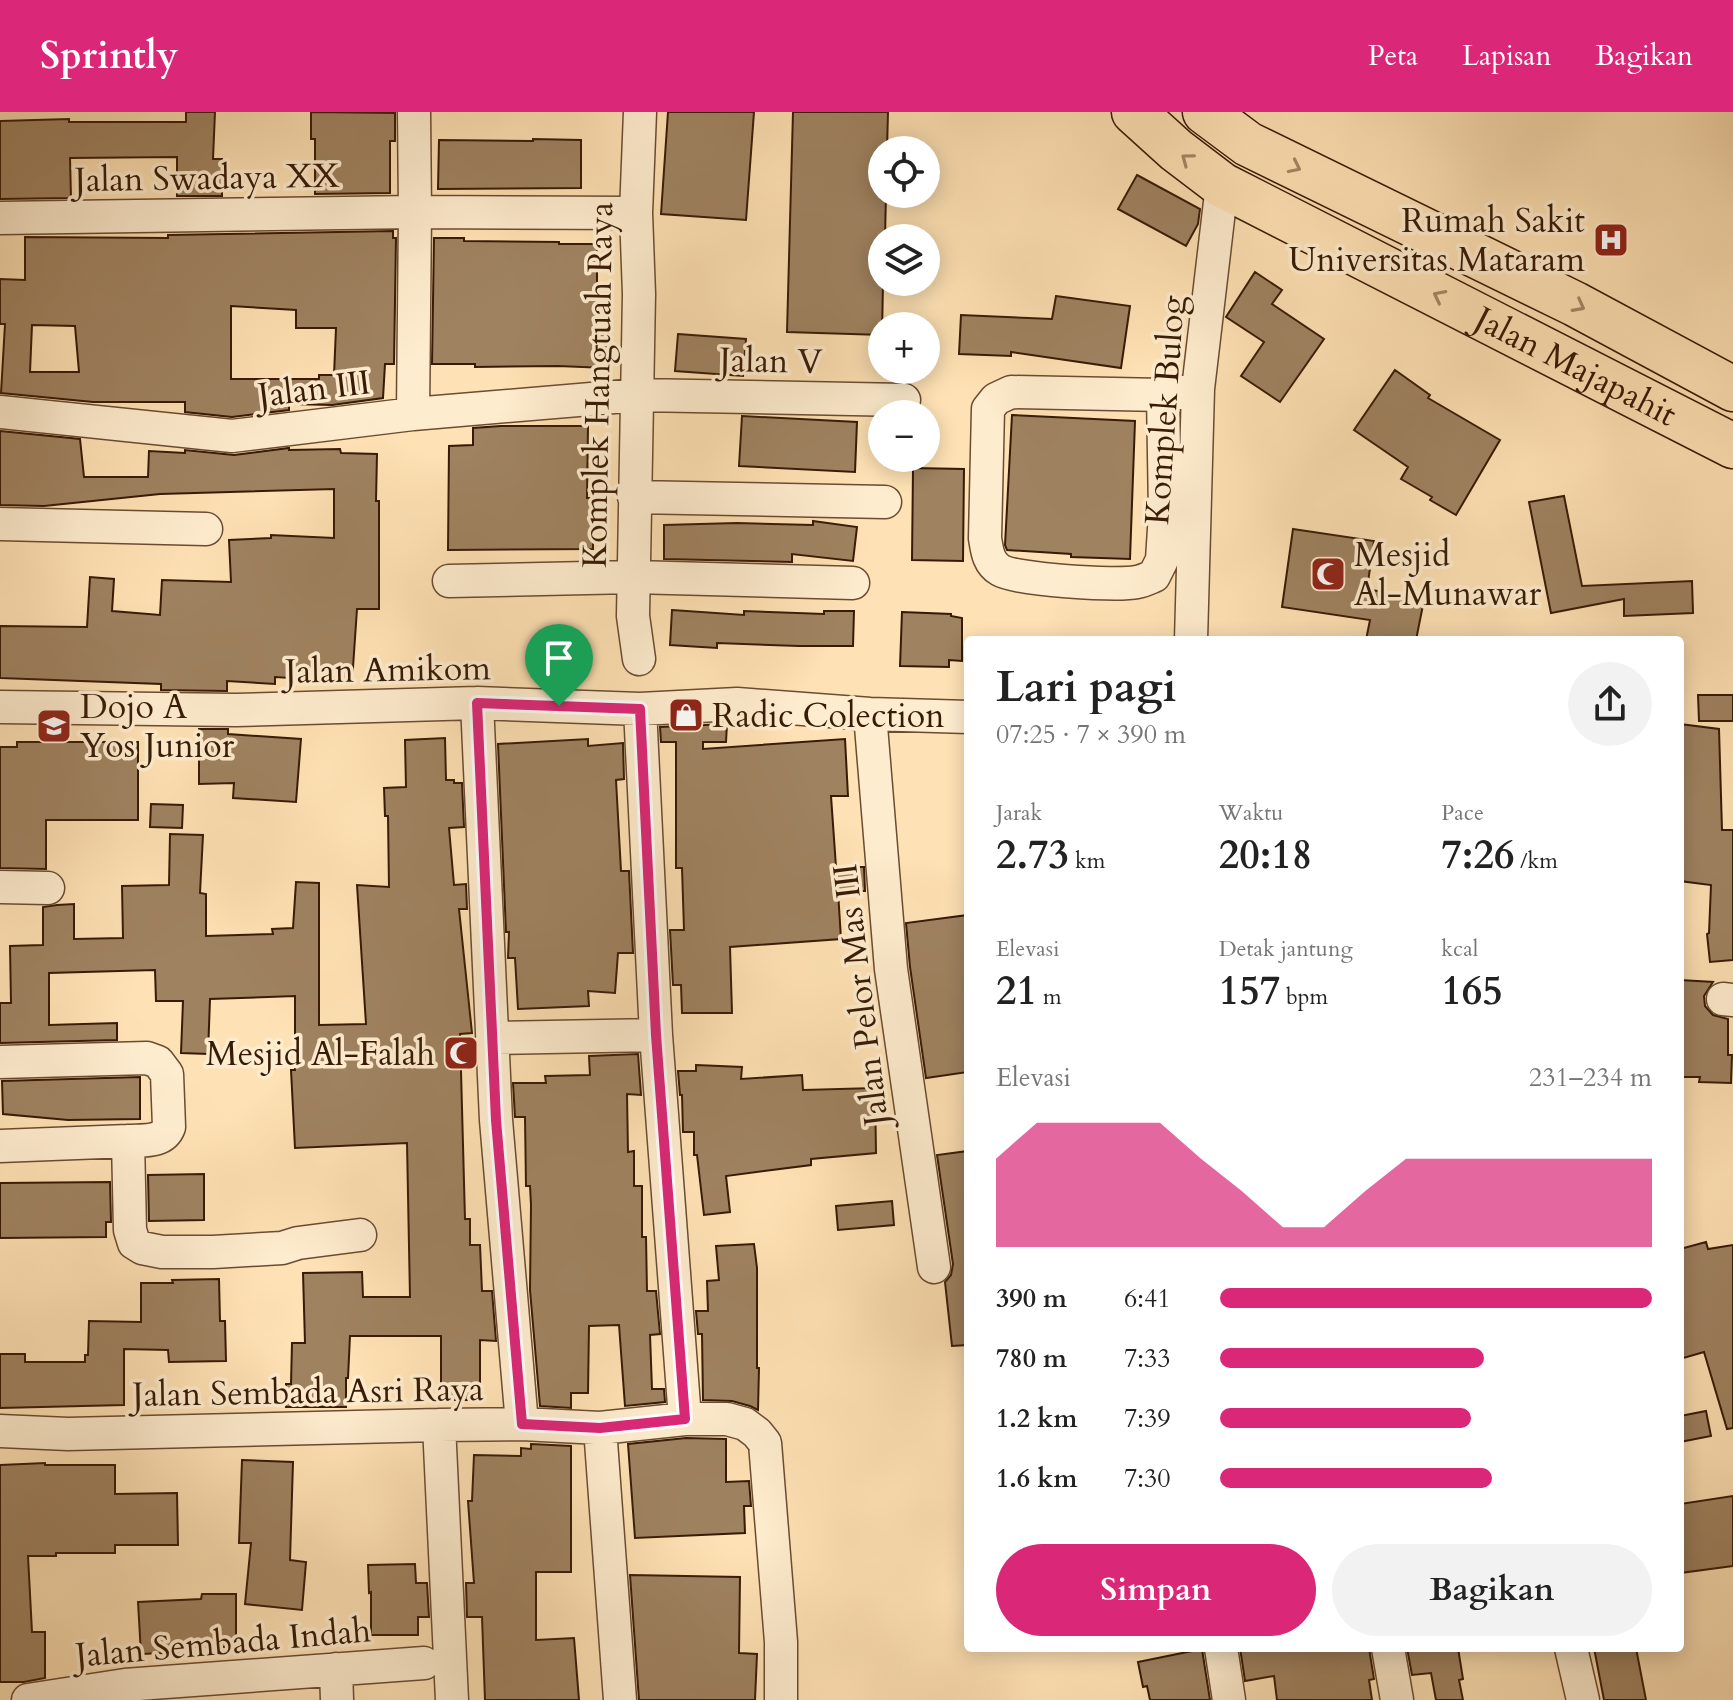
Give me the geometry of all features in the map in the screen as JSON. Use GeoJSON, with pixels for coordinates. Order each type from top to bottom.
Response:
{"type":"FeatureCollection","features":[{"type":"Feature","properties":{"kind":"main road","name":"Jalan Majapahit"},"geometry":{"type":"LineString","coordinates":[[1134,112],[1176,150],[1222,185],[1733,446]]}},
{"type":"Feature","properties":{"kind":"main road","name":"Jalan Majapahit"},"geometry":{"type":"LineString","coordinates":[[1205,112],[1248,144],[1575,304],[1733,389]]}},
{"type":"Feature","properties":{"kind":"main road"},"geometry":{"type":"LineString","coordinates":[[1396,274],[1417,245],[1424,229]]}},
{"type":"Feature","properties":{"kind":"street"},"geometry":{"type":"LineString","coordinates":[[413,414],[414,112]]}},
{"type":"Feature","properties":{"kind":"street","name":"Komplek Hangtuah Raya"},"geometry":{"type":"LineString","coordinates":[[639,659],[633,616],[633,577],[639,294],[636,213],[640,112]]}},
{"type":"Feature","properties":{"kind":"street","name":"Komplek Bulog"},"geometry":{"type":"LineString","coordinates":[[1191,636],[1198,389],[1222,185]]}},
{"type":"Feature","properties":{"kind":"street","name":"Jalan Swadaya XX"},"geometry":{"type":"LineString","coordinates":[[0,218],[415,212],[636,213]]}},
{"type":"Feature","properties":{"kind":"street"},"geometry":{"type":"LineString","coordinates":[[1163,395],[1165,513],[1162,560],[1154,576],[1138,582],[1111,583],[1022,577],[1001,571],[992,563],[985,538],[988,409],[996,399],[1011,392],[1163,395],[1198,389]]}},
{"type":"Feature","properties":{"kind":"street","name":"Jalan III"},"geometry":{"type":"LineString","coordinates":[[0,412],[232,436],[413,414],[638,395]]}},
{"type":"Feature","properties":{"kind":"street","name":"Jalan V"},"geometry":{"type":"LineString","coordinates":[[638,395],[904,400]]}},
{"type":"Feature","properties":{"kind":"street"},"geometry":{"type":"LineString","coordinates":[[634,497],[885,502]]}},
{"type":"Feature","properties":{"kind":"street"},"geometry":{"type":"LineString","coordinates":[[0,524],[206,529]]}},
{"type":"Feature","properties":{"kind":"street"},"geometry":{"type":"LineString","coordinates":[[449,581],[633,577],[853,583]]}},
{"type":"Feature","properties":{"kind":"street"},"geometry":{"type":"LineString","coordinates":[[477,703],[496,1120],[522,1424]]}},
{"type":"Feature","properties":{"kind":"street","name":"Jalan Amikom"},"geometry":{"type":"LineString","coordinates":[[0,707],[236,710],[477,703],[640,709],[737,704],[870,714],[964,717]]}},
{"type":"Feature","properties":{"kind":"street"},"geometry":{"type":"LineString","coordinates":[[640,709],[656,1035],[685,1419]]}},
{"type":"Feature","properties":{"kind":"street","name":"Jalan Pelor Mas III"},"geometry":{"type":"LineString","coordinates":[[870,714],[891,969],[934,1267]]}},
{"type":"Feature","properties":{"kind":"street"},"geometry":{"type":"LineString","coordinates":[[0,887],[48,888]]}},
{"type":"Feature","properties":{"kind":"street"},"geometry":{"type":"LineString","coordinates":[[492,1038],[656,1035]]}},
{"type":"Feature","properties":{"kind":"street"},"geometry":{"type":"LineString","coordinates":[[0,1062],[147,1058],[158,1062],[167,1074],[169,1127],[161,1138],[151,1140],[0,1146]]}},
{"type":"Feature","properties":{"kind":"street"},"geometry":{"type":"LineString","coordinates":[[128,1141],[130,1230],[134,1243],[142,1248],[162,1252],[282,1248],[360,1235]]}},
{"type":"Feature","properties":{"kind":"street","name":"Jalan Sembada Asri Raya"},"geometry":{"type":"LineString","coordinates":[[0,1431],[68,1434],[522,1424],[600,1428],[685,1419],[727,1419],[745,1424],[765,1443],[781,1642],[781,1700]]}},
{"type":"Feature","properties":{"kind":"street"},"geometry":{"type":"LineString","coordinates":[[439,1425],[452,1700]]}},
{"type":"Feature","properties":{"kind":"street"},"geometry":{"type":"LineString","coordinates":[[600,1428],[620,1700]]}},
{"type":"Feature","properties":{"kind":"street"},"geometry":{"type":"LineString","coordinates":[[1222,1652],[1229,1700]]}},
{"type":"Feature","properties":{"kind":"street"},"geometry":{"type":"LineString","coordinates":[[1389,1652],[1397,1700]]}},
{"type":"Feature","properties":{"kind":"street"},"geometry":{"type":"LineString","coordinates":[[1572,1652],[1583,1700]]}},
{"type":"Feature","properties":{"kind":"street","name":"Jalan Sembada Indah"},"geometry":{"type":"LineString","coordinates":[[28,1700],[125,1692],[336,1685],[424,1663]]}},
{"type":"Feature","properties":{"kind":"building"},"geometry":{"type":"Polygon","coordinates":[[[186,112],[215,112],[213,159],[222,159],[222,196],[177,196],[177,157],[70,158],[71,198],[0,199],[0,121],[186,122],[186,112]]]}},
{"type":"Feature","properties":{"kind":"building"},"geometry":{"type":"Polygon","coordinates":[[[311,112],[395,113],[395,141],[390,141],[390,193],[315,194],[315,139],[311,139],[311,112]]]}},
{"type":"Feature","properties":{"kind":"building"},"geometry":{"type":"Polygon","coordinates":[[[668,112],[754,112],[746,220],[661,214],[668,112]]]}},
{"type":"Feature","properties":{"kind":"building"},"geometry":{"type":"Polygon","coordinates":[[[793,112],[888,112],[887,136],[868,136],[868,208],[886,208],[885,224],[868,224],[868,296],[883,296],[882,312],[868,312],[868,335],[787,332],[793,112]]]}},
{"type":"Feature","properties":{"kind":"building"},"geometry":{"type":"Polygon","coordinates":[[[439,140],[581,140],[581,188],[438,189],[439,140]]]}},
{"type":"Feature","properties":{"kind":"building"},"geometry":{"type":"Polygon","coordinates":[[[1137,175],[1200,209],[1198,224],[1186,246],[1118,209],[1137,175]]]}},
{"type":"Feature","properties":{"kind":"building"},"geometry":{"type":"Polygon","coordinates":[[[393,231],[393,238],[396,238],[394,364],[385,364],[383,398],[332,405],[289,404],[289,410],[232,417],[185,412],[185,402],[93,402],[1,393],[5,324],[0,324],[0,279],[25,280],[25,237],[168,238],[168,235],[393,231]],[[231,306],[231,379],[319,379],[319,375],[334,375],[336,328],[296,328],[296,310],[231,306]],[[32,325],[30,372],[79,372],[75,326],[32,325]]]}},
{"type":"Feature","properties":{"kind":"building"},"geometry":{"type":"Polygon","coordinates":[[[434,238],[597,244],[597,318],[608,318],[606,368],[432,364],[434,238]]]}},
{"type":"Feature","properties":{"kind":"building"},"geometry":{"type":"Polygon","coordinates":[[[1255,272],[1282,290],[1272,304],[1324,339],[1280,402],[1241,376],[1264,342],[1226,317],[1255,272]]]}},
{"type":"Feature","properties":{"kind":"building"},"geometry":{"type":"Polygon","coordinates":[[[1056,296],[1130,306],[1121,368],[1011,352],[1011,356],[959,354],[961,315],[1052,319],[1056,296]]]}},
{"type":"Feature","properties":{"kind":"building"},"geometry":{"type":"Polygon","coordinates":[[[678,334],[746,339],[743,376],[675,371],[678,334]]]}},
{"type":"Feature","properties":{"kind":"building"},"geometry":{"type":"Polygon","coordinates":[[[1395,370],[1430,395],[1428,398],[1500,440],[1456,515],[1401,479],[1408,467],[1354,430],[1395,370]]]}},
{"type":"Feature","properties":{"kind":"building"},"geometry":{"type":"Polygon","coordinates":[[[1012,415],[1135,421],[1130,559],[1007,550],[1012,415]]]}},
{"type":"Feature","properties":{"kind":"building"},"geometry":{"type":"Polygon","coordinates":[[[742,416],[857,422],[855,472],[739,466],[742,416]]]}},
{"type":"Feature","properties":{"kind":"building"},"geometry":{"type":"Polygon","coordinates":[[[588,426],[587,498],[593,498],[593,549],[448,550],[449,446],[473,445],[473,428],[588,426]]]}},
{"type":"Feature","properties":{"kind":"building"},"geometry":{"type":"Polygon","coordinates":[[[0,431],[80,439],[84,477],[148,477],[149,451],[185,453],[185,450],[234,455],[289,448],[340,449],[341,453],[377,454],[379,609],[357,609],[352,682],[275,677],[275,684],[227,681],[227,691],[161,690],[161,684],[0,678],[0,626],[87,627],[90,577],[114,579],[112,611],[160,615],[162,580],[231,582],[229,540],[271,538],[271,535],[334,538],[334,489],[160,494],[44,506],[0,505],[0,431]]]}},
{"type":"Feature","properties":{"kind":"building"},"geometry":{"type":"Polygon","coordinates":[[[964,469],[963,561],[912,560],[913,472],[964,469]]]}},
{"type":"Feature","properties":{"kind":"building"},"geometry":{"type":"Polygon","coordinates":[[[1564,496],[1582,586],[1692,581],[1693,613],[1624,616],[1624,599],[1551,613],[1529,502],[1564,496]]]}},
{"type":"Feature","properties":{"kind":"building"},"geometry":{"type":"Polygon","coordinates":[[[813,521],[857,527],[853,561],[792,554],[792,562],[664,559],[664,525],[813,525],[813,521]]]}},
{"type":"Feature","properties":{"kind":"building","name":"Mesjid Al-Munawar"},"geometry":{"type":"Polygon","coordinates":[[[1293,529],[1374,541],[1367,589],[1424,600],[1417,636],[1367,636],[1370,620],[1282,607],[1293,529]]]}},
{"type":"Feature","properties":{"kind":"building"},"geometry":{"type":"Polygon","coordinates":[[[672,610],[744,615],[744,611],[824,614],[824,611],[854,611],[853,646],[717,643],[717,648],[670,645],[672,610]]]}},
{"type":"Feature","properties":{"kind":"building"},"geometry":{"type":"Polygon","coordinates":[[[902,612],[951,614],[962,618],[962,661],[949,660],[949,667],[900,666],[902,612]]]}},
{"type":"Feature","properties":{"kind":"building"},"geometry":{"type":"Polygon","coordinates":[[[1698,695],[1733,695],[1733,721],[1699,721],[1698,695]]]}},
{"type":"Feature","properties":{"kind":"building"},"geometry":{"type":"Polygon","coordinates":[[[727,724],[726,742],[703,742],[703,749],[845,739],[848,796],[831,796],[836,867],[864,867],[865,891],[838,891],[841,939],[730,947],[732,1013],[682,1013],[681,985],[673,985],[670,930],[684,930],[682,868],[676,868],[676,742],[661,742],[660,727],[727,724]]]}},
{"type":"Feature","properties":{"kind":"building"},"geometry":{"type":"Polygon","coordinates":[[[1684,725],[1719,729],[1722,830],[1733,830],[1733,960],[1710,962],[1707,934],[1711,885],[1684,882],[1684,725]]]}},
{"type":"Feature","properties":{"kind":"building"},"geometry":{"type":"Polygon","coordinates":[[[199,729],[228,729],[228,734],[301,739],[296,802],[233,798],[234,783],[199,784],[199,729]]]}},
{"type":"Feature","properties":{"kind":"building"},"geometry":{"type":"Polygon","coordinates":[[[445,738],[446,780],[462,783],[464,827],[449,828],[454,885],[466,884],[467,909],[459,909],[472,1033],[460,1034],[465,1219],[470,1219],[470,1245],[480,1245],[482,1291],[492,1291],[496,1341],[480,1340],[480,1400],[441,1400],[441,1336],[350,1336],[346,1407],[286,1407],[286,1384],[291,1384],[292,1343],[305,1343],[303,1273],[362,1272],[363,1297],[410,1297],[407,1143],[295,1148],[291,1070],[295,1070],[295,996],[210,999],[208,1054],[181,1053],[183,1001],[156,1001],[155,970],[49,973],[49,1025],[117,1023],[117,1040],[0,1043],[0,1003],[11,1003],[10,946],[43,945],[43,907],[57,905],[74,904],[74,939],[123,938],[122,886],[169,885],[170,834],[203,835],[200,893],[206,894],[206,936],[273,934],[272,929],[293,928],[296,882],[319,883],[319,1025],[366,1024],[357,885],[389,887],[388,816],[385,816],[384,788],[406,787],[405,740],[445,738]]]}},
{"type":"Feature","properties":{"kind":"building"},"geometry":{"type":"Polygon","coordinates":[[[588,739],[588,746],[623,743],[624,779],[616,780],[621,871],[629,871],[633,953],[618,953],[615,993],[588,991],[589,1006],[518,1009],[515,958],[508,958],[509,932],[506,932],[498,744],[588,739]]]}},
{"type":"Feature","properties":{"kind":"building"},"geometry":{"type":"Polygon","coordinates":[[[17,742],[138,742],[138,820],[46,820],[46,869],[0,868],[0,747],[17,747],[17,742]]]}},
{"type":"Feature","properties":{"kind":"building"},"geometry":{"type":"Polygon","coordinates":[[[151,804],[183,805],[182,828],[150,827],[151,804]]]}},
{"type":"Feature","properties":{"kind":"building"},"geometry":{"type":"Polygon","coordinates":[[[964,916],[964,1073],[926,1078],[906,923],[964,916]]]}},
{"type":"Feature","properties":{"kind":"building"},"geometry":{"type":"Polygon","coordinates":[[[1684,980],[1713,982],[1704,996],[1705,1006],[1713,1015],[1728,1019],[1731,1083],[1699,1082],[1700,1077],[1684,1077],[1684,980]]]}},
{"type":"Feature","properties":{"kind":"building"},"geometry":{"type":"Polygon","coordinates":[[[638,1054],[641,1095],[627,1094],[628,1152],[634,1151],[634,1186],[642,1186],[642,1237],[646,1237],[647,1291],[656,1291],[660,1334],[650,1335],[652,1389],[664,1389],[665,1402],[625,1406],[619,1325],[589,1326],[588,1393],[571,1393],[571,1408],[540,1406],[530,1290],[531,1205],[530,1186],[526,1186],[525,1117],[515,1117],[513,1083],[546,1083],[545,1076],[590,1075],[589,1056],[638,1054]]]}},
{"type":"Feature","properties":{"kind":"building"},"geometry":{"type":"Polygon","coordinates":[[[696,1065],[742,1067],[741,1079],[802,1075],[803,1090],[875,1088],[876,1153],[811,1159],[811,1165],[726,1176],[730,1212],[704,1215],[697,1155],[694,1155],[694,1132],[683,1132],[678,1071],[696,1071],[696,1065]]]}},
{"type":"Feature","properties":{"kind":"building"},"geometry":{"type":"Polygon","coordinates":[[[140,1077],[140,1119],[68,1120],[3,1114],[2,1081],[140,1077]]]}},
{"type":"Feature","properties":{"kind":"building"},"geometry":{"type":"Polygon","coordinates":[[[964,1152],[964,1345],[952,1346],[945,1282],[951,1275],[953,1264],[937,1155],[964,1152]]]}},
{"type":"Feature","properties":{"kind":"building"},"geometry":{"type":"Polygon","coordinates":[[[204,1174],[204,1220],[149,1221],[148,1175],[204,1174]]]}},
{"type":"Feature","properties":{"kind":"building"},"geometry":{"type":"Polygon","coordinates":[[[110,1182],[111,1222],[106,1222],[106,1237],[0,1238],[0,1183],[110,1182]]]}},
{"type":"Feature","properties":{"kind":"building"},"geometry":{"type":"Polygon","coordinates":[[[892,1201],[894,1225],[838,1230],[836,1206],[892,1201]]]}},
{"type":"Feature","properties":{"kind":"building"},"geometry":{"type":"Polygon","coordinates":[[[1706,1242],[1708,1249],[1733,1245],[1733,1428],[1727,1429],[1704,1352],[1684,1358],[1684,1248],[1706,1242]]]}},
{"type":"Feature","properties":{"kind":"building"},"geometry":{"type":"Polygon","coordinates":[[[754,1244],[757,1268],[758,1410],[732,1401],[703,1400],[702,1334],[698,1334],[696,1311],[708,1311],[707,1281],[719,1280],[716,1246],[754,1244]]]}},
{"type":"Feature","properties":{"kind":"building"},"geometry":{"type":"Polygon","coordinates":[[[219,1279],[220,1321],[225,1321],[226,1361],[169,1362],[168,1350],[124,1349],[124,1405],[0,1408],[0,1354],[25,1354],[25,1362],[85,1362],[89,1321],[141,1322],[141,1283],[219,1279]]]}},
{"type":"Feature","properties":{"kind":"building"},"geometry":{"type":"Polygon","coordinates":[[[1706,1411],[1711,1436],[1684,1441],[1684,1415],[1706,1411]]]}},
{"type":"Feature","properties":{"kind":"building"},"geometry":{"type":"Polygon","coordinates":[[[686,1438],[726,1439],[726,1482],[749,1481],[751,1506],[744,1506],[745,1533],[635,1538],[628,1444],[686,1438]]]}},
{"type":"Feature","properties":{"kind":"building"},"geometry":{"type":"Polygon","coordinates":[[[531,1444],[571,1446],[571,1572],[536,1572],[536,1640],[574,1638],[579,1700],[485,1700],[482,1617],[467,1617],[466,1583],[474,1583],[468,1501],[472,1501],[474,1455],[521,1456],[521,1448],[531,1449],[531,1444]]]}},
{"type":"Feature","properties":{"kind":"building"},"geometry":{"type":"Polygon","coordinates":[[[242,1460],[293,1462],[290,1560],[306,1562],[302,1610],[245,1604],[251,1543],[239,1543],[242,1460]]]}},
{"type":"Feature","properties":{"kind":"building"},"geometry":{"type":"Polygon","coordinates":[[[0,1465],[115,1465],[115,1494],[177,1493],[178,1545],[115,1545],[115,1553],[28,1556],[32,1632],[45,1632],[45,1678],[0,1682],[0,1465]]]}},
{"type":"Feature","properties":{"kind":"building"},"geometry":{"type":"Polygon","coordinates":[[[1733,1496],[1733,1566],[1684,1572],[1684,1503],[1733,1496]]]}},
{"type":"Feature","properties":{"kind":"building"},"geometry":{"type":"Polygon","coordinates":[[[415,1564],[416,1583],[427,1583],[429,1617],[418,1617],[418,1635],[371,1635],[368,1565],[415,1564]]]}},
{"type":"Feature","properties":{"kind":"building"},"geometry":{"type":"Polygon","coordinates":[[[630,1575],[740,1577],[739,1653],[757,1654],[755,1700],[639,1700],[630,1575]]]}},
{"type":"Feature","properties":{"kind":"building"},"geometry":{"type":"Polygon","coordinates":[[[202,1594],[236,1594],[236,1647],[188,1647],[188,1652],[141,1654],[138,1602],[201,1599],[202,1594]]]}},
{"type":"Feature","properties":{"kind":"building"},"geometry":{"type":"Polygon","coordinates":[[[1202,1652],[1210,1700],[1150,1700],[1147,1686],[1143,1687],[1138,1662],[1202,1652]]]}},
{"type":"Feature","properties":{"kind":"building"},"geometry":{"type":"Polygon","coordinates":[[[1241,1652],[1370,1652],[1374,1679],[1369,1680],[1372,1700],[1277,1700],[1274,1676],[1245,1681],[1241,1652]]]}},
{"type":"Feature","properties":{"kind":"building"},"geometry":{"type":"Polygon","coordinates":[[[1408,1652],[1459,1652],[1463,1700],[1436,1700],[1431,1673],[1412,1675],[1408,1652]]]}},
{"type":"Feature","properties":{"kind":"building"},"geometry":{"type":"Polygon","coordinates":[[[1595,1652],[1637,1652],[1646,1700],[1604,1700],[1595,1652]]]}},
{"type":"Feature","properties":{"kind":"place","name":"Rumah Sakit Universitas Mataram"},"geometry":{"type":"Point","coordinates":[1611,240]}},
{"type":"Feature","properties":{"kind":"place","name":"Mesjid Al-Munawar"},"geometry":{"type":"Point","coordinates":[1328,574]}},
{"type":"Feature","properties":{"kind":"place","name":"Radic Colection"},"geometry":{"type":"Point","coordinates":[686,715]}},
{"type":"Feature","properties":{"kind":"place","name":"Dojo A Yos Junior"},"geometry":{"type":"Point","coordinates":[54,726]}},
{"type":"Feature","properties":{"kind":"place","name":"Mesjid Al-Falah"},"geometry":{"type":"Point","coordinates":[461,1053]}},
{"type":"Feature","properties":{"kind":"route"},"geometry":{"type":"LineString","coordinates":[[477,703],[559,706],[640,709],[656,1035],[685,1419],[600,1428],[522,1424],[496,1120],[477,703]]}}]}
